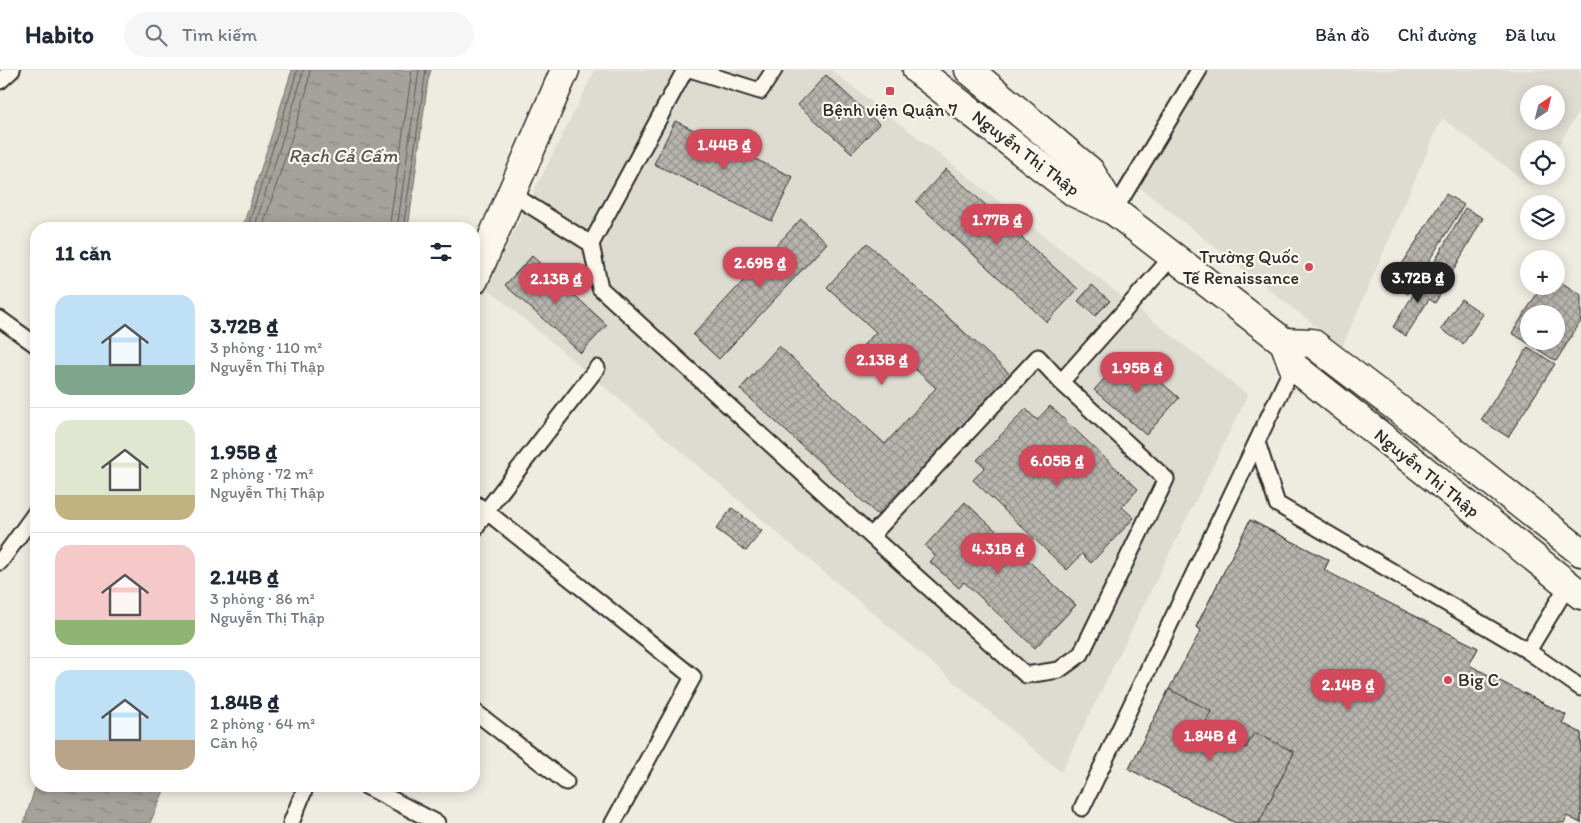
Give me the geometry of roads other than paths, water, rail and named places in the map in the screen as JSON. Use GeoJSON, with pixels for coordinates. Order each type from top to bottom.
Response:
{"type":"FeatureCollection","features":[{"type":"Feature","properties":{"kind":"main road"},"geometry":{"type":"LineString","coordinates":[[480,266],[565,70]]}},
{"type":"Feature","properties":{"kind":"main road","name":"Nguyễn Thị Thập"},"geometry":{"type":"LineString","coordinates":[[917,70],[1075,193],[1114,210],[1173,256],[1288,354],[1575,590]]}},
{"type":"Feature","properties":{"kind":"main road","name":"Nguyễn Thị Thập"},"geometry":{"type":"LineString","coordinates":[[969,70],[1090,171],[1114,210]]}},
{"type":"Feature","properties":{"kind":"main road","name":"Nguyễn Thị Thập"},"geometry":{"type":"LineString","coordinates":[[1288,354],[1312,343],[1451,449],[1581,552]]}},
{"type":"Feature","properties":{"kind":"lane"},"geometry":{"type":"LineString","coordinates":[[0,81],[12,70]]}},
{"type":"Feature","properties":{"kind":"lane"},"geometry":{"type":"LineString","coordinates":[[685,70],[591,244],[600,288],[871,536],[1026,675],[1059,670],[1081,654],[1166,479],[1061,382],[1038,357],[871,536]]}},
{"type":"Feature","properties":{"kind":"lane"},"geometry":{"type":"LineString","coordinates":[[693,70],[760,91],[774,70]]}},
{"type":"Feature","properties":{"kind":"lane"},"geometry":{"type":"LineString","coordinates":[[1114,210],[1199,70]]}},
{"type":"Feature","properties":{"kind":"lane"},"geometry":{"type":"LineString","coordinates":[[512,194],[591,244]]}},
{"type":"Feature","properties":{"kind":"lane"},"geometry":{"type":"LineString","coordinates":[[1061,382],[1173,256]]}},
{"type":"Feature","properties":{"kind":"lane"},"geometry":{"type":"LineString","coordinates":[[0,319],[30,341]]}},
{"type":"Feature","properties":{"kind":"lane"},"geometry":{"type":"LineString","coordinates":[[1082,808],[1257,442],[1288,354]]}},
{"type":"Feature","properties":{"kind":"lane"},"geometry":{"type":"LineString","coordinates":[[597,368],[480,507],[693,677],[613,823]]}},
{"type":"Feature","properties":{"kind":"lane"},"geometry":{"type":"LineString","coordinates":[[1257,442],[1277,504],[1528,652],[1581,688]]}},
{"type":"Feature","properties":{"kind":"lane"},"geometry":{"type":"LineString","coordinates":[[0,562],[30,520]]}},
{"type":"Feature","properties":{"kind":"lane"},"geometry":{"type":"LineString","coordinates":[[1528,652],[1575,590]]}},
{"type":"Feature","properties":{"kind":"lane"},"geometry":{"type":"LineString","coordinates":[[480,716],[566,782]]}},
{"type":"Feature","properties":{"kind":"lane"},"geometry":{"type":"LineString","coordinates":[[291,823],[304,792]]}},
{"type":"Feature","properties":{"kind":"lane"},"geometry":{"type":"LineString","coordinates":[[377,792],[436,823]]}},
{"type":"Feature","properties":{"kind":"water","name":"Rạch Cả Cấm"},"geometry":{"type":"Polygon","coordinates":[[[292,70],[431,70],[428,80],[409,222],[244,222],[292,70]]]}},
{"type":"Feature","properties":{"kind":"water"},"geometry":{"type":"Polygon","coordinates":[[[34,792],[163,792],[150,823],[24,823],[34,792]]]}},
{"type":"Feature","properties":{"kind":"place","name":"Bệnh viện Quận 7"},"geometry":{"type":"Point","coordinates":[890,91]}},
{"type":"Feature","properties":{"kind":"place","name":"Trường Quốc Tế Renaissance"},"geometry":{"type":"Point","coordinates":[1309,267]}},
{"type":"Feature","properties":{"kind":"place","name":"Big C"},"geometry":{"type":"Point","coordinates":[1448,680]}}]}
